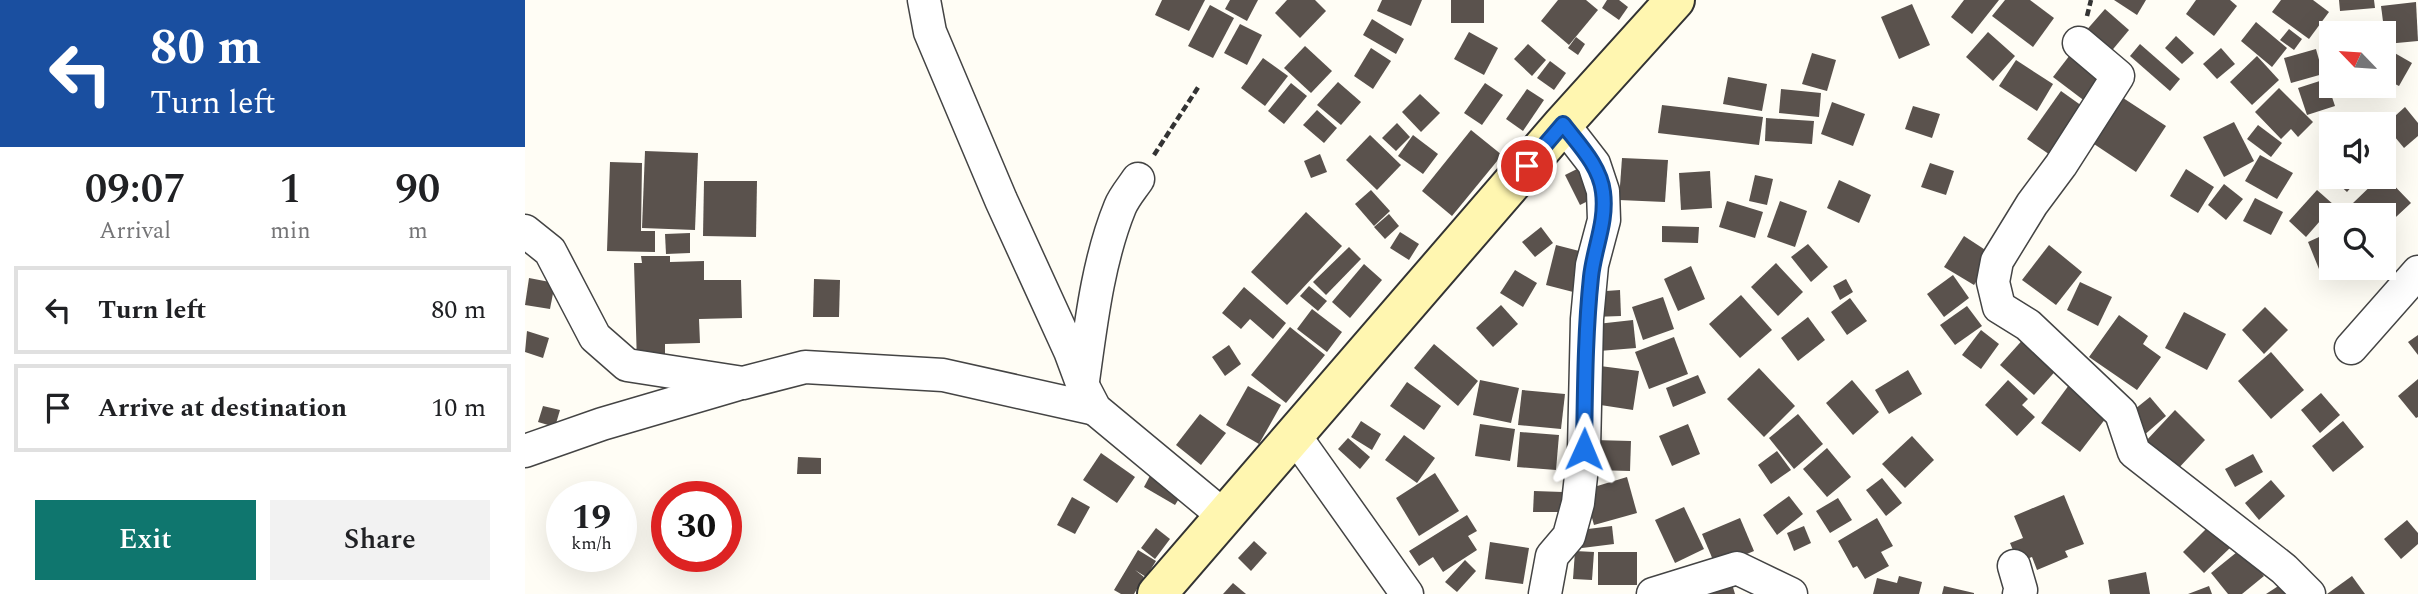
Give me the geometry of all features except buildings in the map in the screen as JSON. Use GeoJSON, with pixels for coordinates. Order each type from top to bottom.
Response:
{"type":"FeatureCollection","features":[{"type":"Feature","properties":{"kind":"main road"},"geometry":{"type":"LineString","coordinates":[[1157,594],[1563,124],[1675,0]]}},
{"type":"Feature","properties":{"kind":"street"},"geometry":{"type":"LineString","coordinates":[[925,0],[930,32],[1089,398],[1224,516]]}},
{"type":"Feature","properties":{"kind":"street"},"geometry":{"type":"LineString","coordinates":[[2079,43],[2118,76],[1997,261],[1993,282],[1999,307],[2028,325],[2121,413],[2134,452],[2284,569],[2309,594]]}},
{"type":"Feature","properties":{"kind":"street"},"geometry":{"type":"LineString","coordinates":[[1545,594],[1552,556],[1569,536],[1578,503],[1584,449],[1587,319],[1592,265],[1604,220],[1603,191],[1594,164],[1563,124]]}},
{"type":"Feature","properties":{"kind":"street"},"geometry":{"type":"LineString","coordinates":[[1089,398],[1090,326],[1107,247],[1121,204],[1138,179]]}},
{"type":"Feature","properties":{"kind":"street"},"geometry":{"type":"LineString","coordinates":[[525,231],[550,251],[595,337],[627,365],[743,383]]}},
{"type":"Feature","properties":{"kind":"street"},"geometry":{"type":"LineString","coordinates":[[2351,348],[2418,272]]}},
{"type":"Feature","properties":{"kind":"street"},"geometry":{"type":"LineString","coordinates":[[525,451],[603,424],[806,367],[943,375],[1089,398]]}},
{"type":"Feature","properties":{"kind":"street"},"geometry":{"type":"LineString","coordinates":[[1294,436],[1407,594]]}},
{"type":"Feature","properties":{"kind":"street"},"geometry":{"type":"LineString","coordinates":[[1653,594],[1737,568],[1791,594]]}},
{"type":"Feature","properties":{"kind":"path"},"geometry":{"type":"LineString","coordinates":[[1138,179],[1199,86]]}},
{"type":"Feature","properties":{"kind":"route"},"geometry":{"type":"LineString","coordinates":[[1527,166],[1563,124],[1594,164],[1603,191],[1604,220],[1592,265],[1587,319],[1584,449]]}}]}
